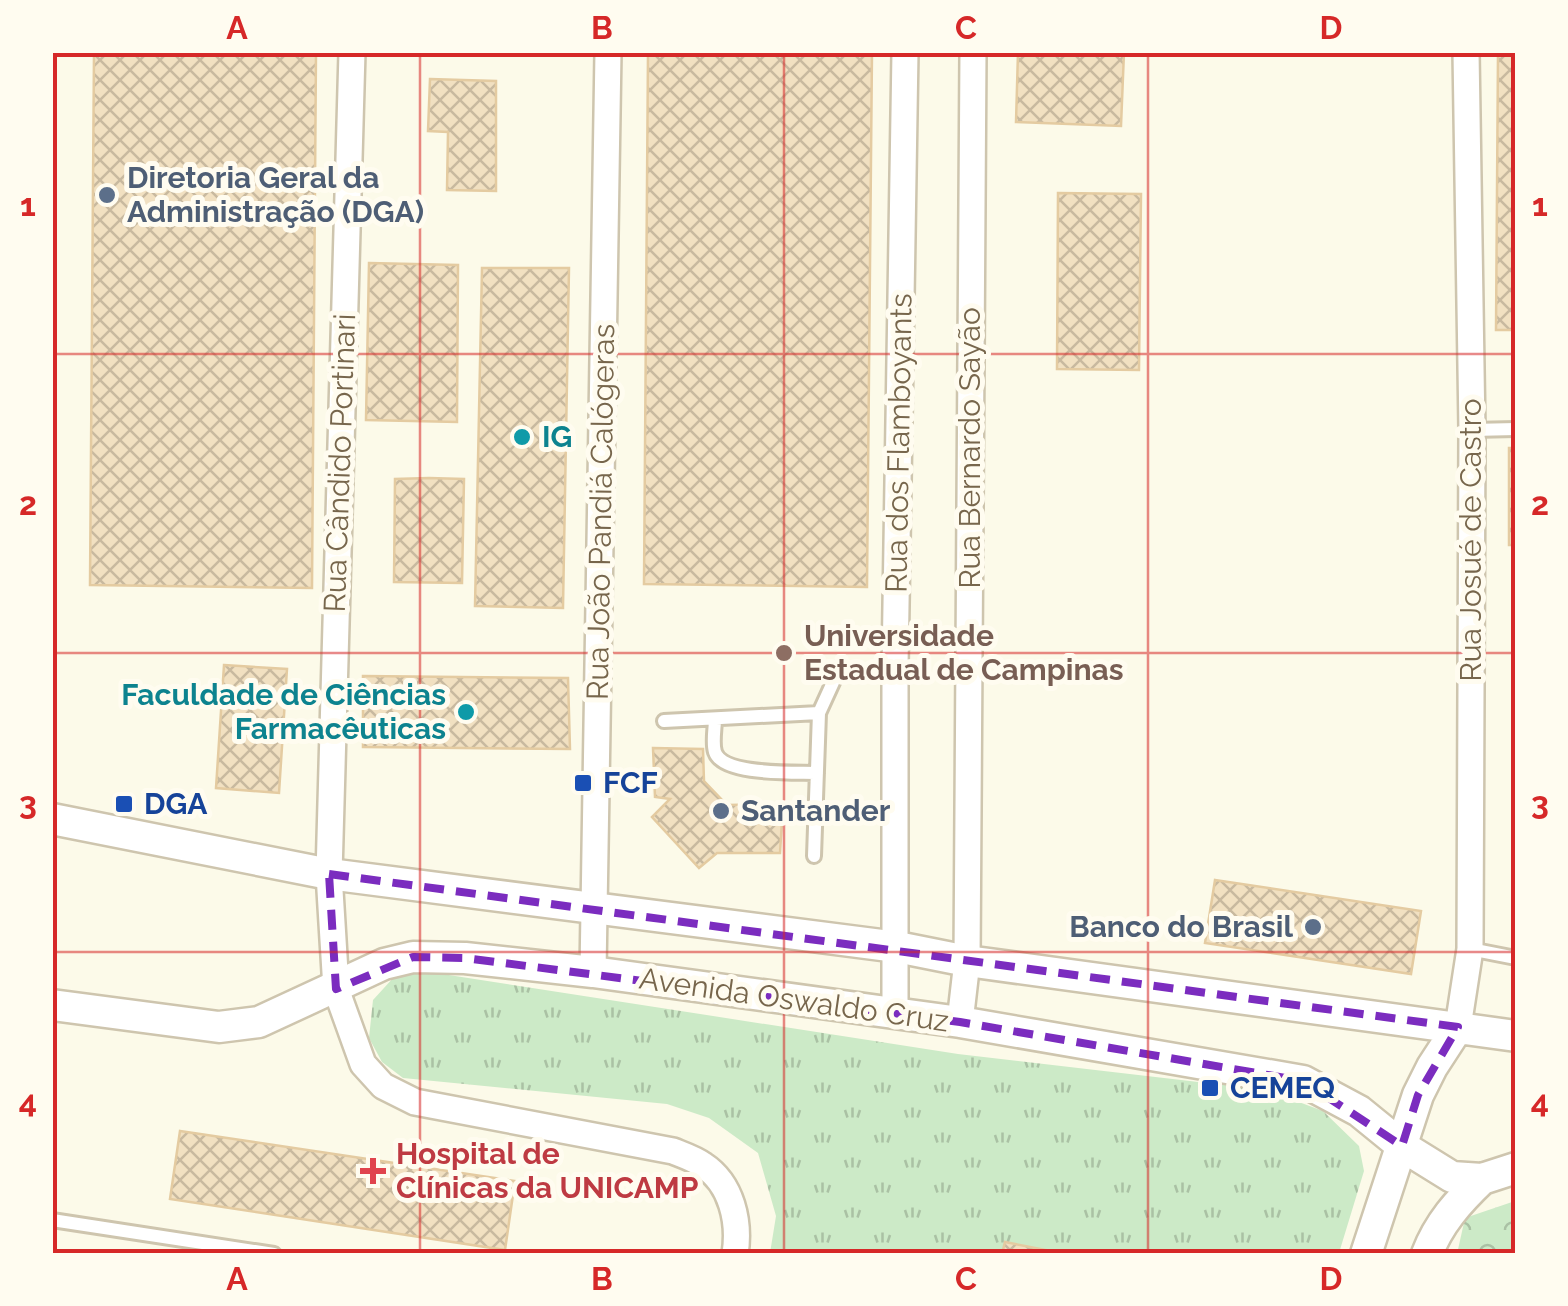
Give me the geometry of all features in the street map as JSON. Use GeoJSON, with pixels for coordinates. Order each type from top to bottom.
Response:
{"type":"FeatureCollection","features":[{"type":"Feature","properties":{"kind":"street","name":"Rua Cândido Portinari"},"geometry":{"type":"LineString","coordinates":[[352,52],[329,874],[336,989],[363,1064],[383,1086],[415,1102],[673,1151],[705,1166],[729,1194],[738,1232],[736,1254]]}},
{"type":"Feature","properties":{"kind":"street","name":"Rua João Pandiá Calógeras"},"geometry":{"type":"LineString","coordinates":[[593,972],[608,52]]}},
{"type":"Feature","properties":{"kind":"street","name":"Rua dos Flamboyants"},"geometry":{"type":"LineString","coordinates":[[895,1013],[895,667],[905,52]]}},
{"type":"Feature","properties":{"kind":"street","name":"Rua Bernardo Sayão"},"geometry":{"type":"LineString","coordinates":[[960,1022],[967,961],[973,52]]}},
{"type":"Feature","properties":{"kind":"street","name":"Rua Josué de Castro"},"geometry":{"type":"LineString","coordinates":[[1458,1027],[1470,949],[1472,430],[1466,52]]}},
{"type":"Feature","properties":{"kind":"street"},"geometry":{"type":"LineString","coordinates":[[52,820],[329,874],[897,947],[967,961],[1516,1036]]}},
{"type":"Feature","properties":{"kind":"street","name":"Avenida Oswaldo Cruz"},"geometry":{"type":"LineString","coordinates":[[52,1005],[218,1028],[259,1022],[384,964],[412,957],[465,958],[593,972],[960,1022],[1303,1081],[1360,1111],[1402,1146],[1452,1177],[1482,1179]]}},
{"type":"Feature","properties":{"kind":"street"},"geometry":{"type":"LineString","coordinates":[[1366,1254],[1418,1095],[1458,1027]]}},
{"type":"Feature","properties":{"kind":"street"},"geometry":{"type":"LineString","coordinates":[[1427,1254],[1446,1216],[1482,1179],[1516,1168]]}},
{"type":"Feature","properties":{"kind":"lane"},"geometry":{"type":"LineString","coordinates":[[1472,430],[1516,429]]}},
{"type":"Feature","properties":{"kind":"lane"},"geometry":{"type":"LineString","coordinates":[[814,856],[819,713],[840,667]]}},
{"type":"Feature","properties":{"kind":"lane"},"geometry":{"type":"LineString","coordinates":[[664,721],[819,713]]}},
{"type":"Feature","properties":{"kind":"lane"},"geometry":{"type":"LineString","coordinates":[[715,718],[715,752],[722,762],[747,770],[817,772]]}},
{"type":"Feature","properties":{"kind":"lane"},"geometry":{"type":"LineString","coordinates":[[1470,949],[1516,958]]}},
{"type":"Feature","properties":{"kind":"lane"},"geometry":{"type":"LineString","coordinates":[[52,1220],[274,1254]]}},
{"type":"Feature","properties":{"kind":"highlighted area"},"geometry":{"type":"Polygon","coordinates":[[[329,874],[1458,1027],[1418,1095],[1402,1146],[1303,1081],[960,1022],[465,958],[413,957],[336,989],[329,874]]]}},
{"type":"Feature","properties":{"kind":"green space"},"geometry":{"type":"Polygon","coordinates":[[[423,971],[958,1054],[1267,1090],[1323,1111],[1359,1146],[1364,1171],[1339,1253],[770,1253],[776,1216],[758,1153],[709,1118],[667,1104],[403,1078],[382,1062],[369,1038],[373,1000],[394,977],[423,971]]]}},
{"type":"Feature","properties":{"kind":"green space"},"geometry":{"type":"Polygon","coordinates":[[[1515,1201],[1515,1253],[1457,1254],[1465,1218],[1515,1201]]]}},
{"type":"Feature","properties":{"kind":"building"},"geometry":{"type":"Polygon","coordinates":[[[94,52],[316,52],[312,588],[90,585],[94,52]]]}},
{"type":"Feature","properties":{"kind":"building"},"geometry":{"type":"Polygon","coordinates":[[[648,52],[872,52],[867,587],[644,584],[648,52]]]}},
{"type":"Feature","properties":{"kind":"building"},"geometry":{"type":"Polygon","coordinates":[[[1018,52],[1124,52],[1121,126],[1016,122],[1018,52]]]}},
{"type":"Feature","properties":{"kind":"building"},"geometry":{"type":"Polygon","coordinates":[[[1498,52],[1516,52],[1516,330],[1496,330],[1498,52]]]}},
{"type":"Feature","properties":{"kind":"building"},"geometry":{"type":"Polygon","coordinates":[[[430,79],[496,81],[496,191],[447,190],[448,132],[428,131],[430,79]]]}},
{"type":"Feature","properties":{"kind":"building"},"geometry":{"type":"Polygon","coordinates":[[[1058,193],[1141,194],[1139,370],[1057,369],[1058,193]]]}},
{"type":"Feature","properties":{"kind":"building"},"geometry":{"type":"Polygon","coordinates":[[[369,263],[458,265],[457,422],[366,420],[369,263]]]}},
{"type":"Feature","properties":{"kind":"building","name":"IG"},"geometry":{"type":"Polygon","coordinates":[[[482,268],[569,268],[563,608],[475,606],[482,268]]]}},
{"type":"Feature","properties":{"kind":"building"},"geometry":{"type":"Polygon","coordinates":[[[1509,448],[1516,448],[1516,545],[1509,545],[1509,448]]]}},
{"type":"Feature","properties":{"kind":"building"},"geometry":{"type":"Polygon","coordinates":[[[395,479],[464,479],[462,583],[394,582],[395,479]]]}},
{"type":"Feature","properties":{"kind":"building"},"geometry":{"type":"Polygon","coordinates":[[[224,665],[287,669],[279,793],[216,788],[224,665]]]}},
{"type":"Feature","properties":{"kind":"building","name":"Faculdade de Ciências Farmacêuticas"},"geometry":{"type":"Polygon","coordinates":[[[363,676],[568,678],[570,749],[363,747],[363,676]]]}},
{"type":"Feature","properties":{"kind":"building","name":"Santander"},"geometry":{"type":"Polygon","coordinates":[[[653,748],[703,749],[704,781],[727,805],[783,804],[780,853],[717,853],[699,868],[652,817],[670,799],[655,797],[653,748]]]}},
{"type":"Feature","properties":{"kind":"building","name":"Banco do Brasil"},"geometry":{"type":"Polygon","coordinates":[[[1215,880],[1421,911],[1411,974],[1205,943],[1215,880]]]}},
{"type":"Feature","properties":{"kind":"building"},"geometry":{"type":"Polygon","coordinates":[[[180,1131],[515,1181],[505,1250],[170,1199],[180,1131]]]}},
{"type":"Feature","properties":{"kind":"building"},"geometry":{"type":"Polygon","coordinates":[[[1005,1242],[1066,1254],[1002,1254],[1005,1242]]]}},
{"type":"Feature","properties":{"kind":"place","name":"Diretoria Geral da Administração (DGA)"},"geometry":{"type":"Point","coordinates":[107,195]}},
{"type":"Feature","properties":{"kind":"place","name":"IG"},"geometry":{"type":"Point","coordinates":[522,437]}},
{"type":"Feature","properties":{"kind":"place","name":"Universidade Estadual de Campinas"},"geometry":{"type":"Point","coordinates":[784,653]}},
{"type":"Feature","properties":{"kind":"place","name":"Faculdade de Ciências Farmacêuticas"},"geometry":{"type":"Point","coordinates":[466,712]}},
{"type":"Feature","properties":{"kind":"place","name":"FCF"},"geometry":{"type":"Point","coordinates":[583,783]}},
{"type":"Feature","properties":{"kind":"place","name":"DGA"},"geometry":{"type":"Point","coordinates":[124,804]}},
{"type":"Feature","properties":{"kind":"place","name":"Santander"},"geometry":{"type":"Point","coordinates":[721,811]}},
{"type":"Feature","properties":{"kind":"place","name":"Banco do Brasil"},"geometry":{"type":"Point","coordinates":[1313,927]}},
{"type":"Feature","properties":{"kind":"place","name":"CEMEQ"},"geometry":{"type":"Point","coordinates":[1210,1088]}},
{"type":"Feature","properties":{"kind":"place","name":"Hospital de Clínicas da UNICAMP"},"geometry":{"type":"Point","coordinates":[373,1171]}}]}
